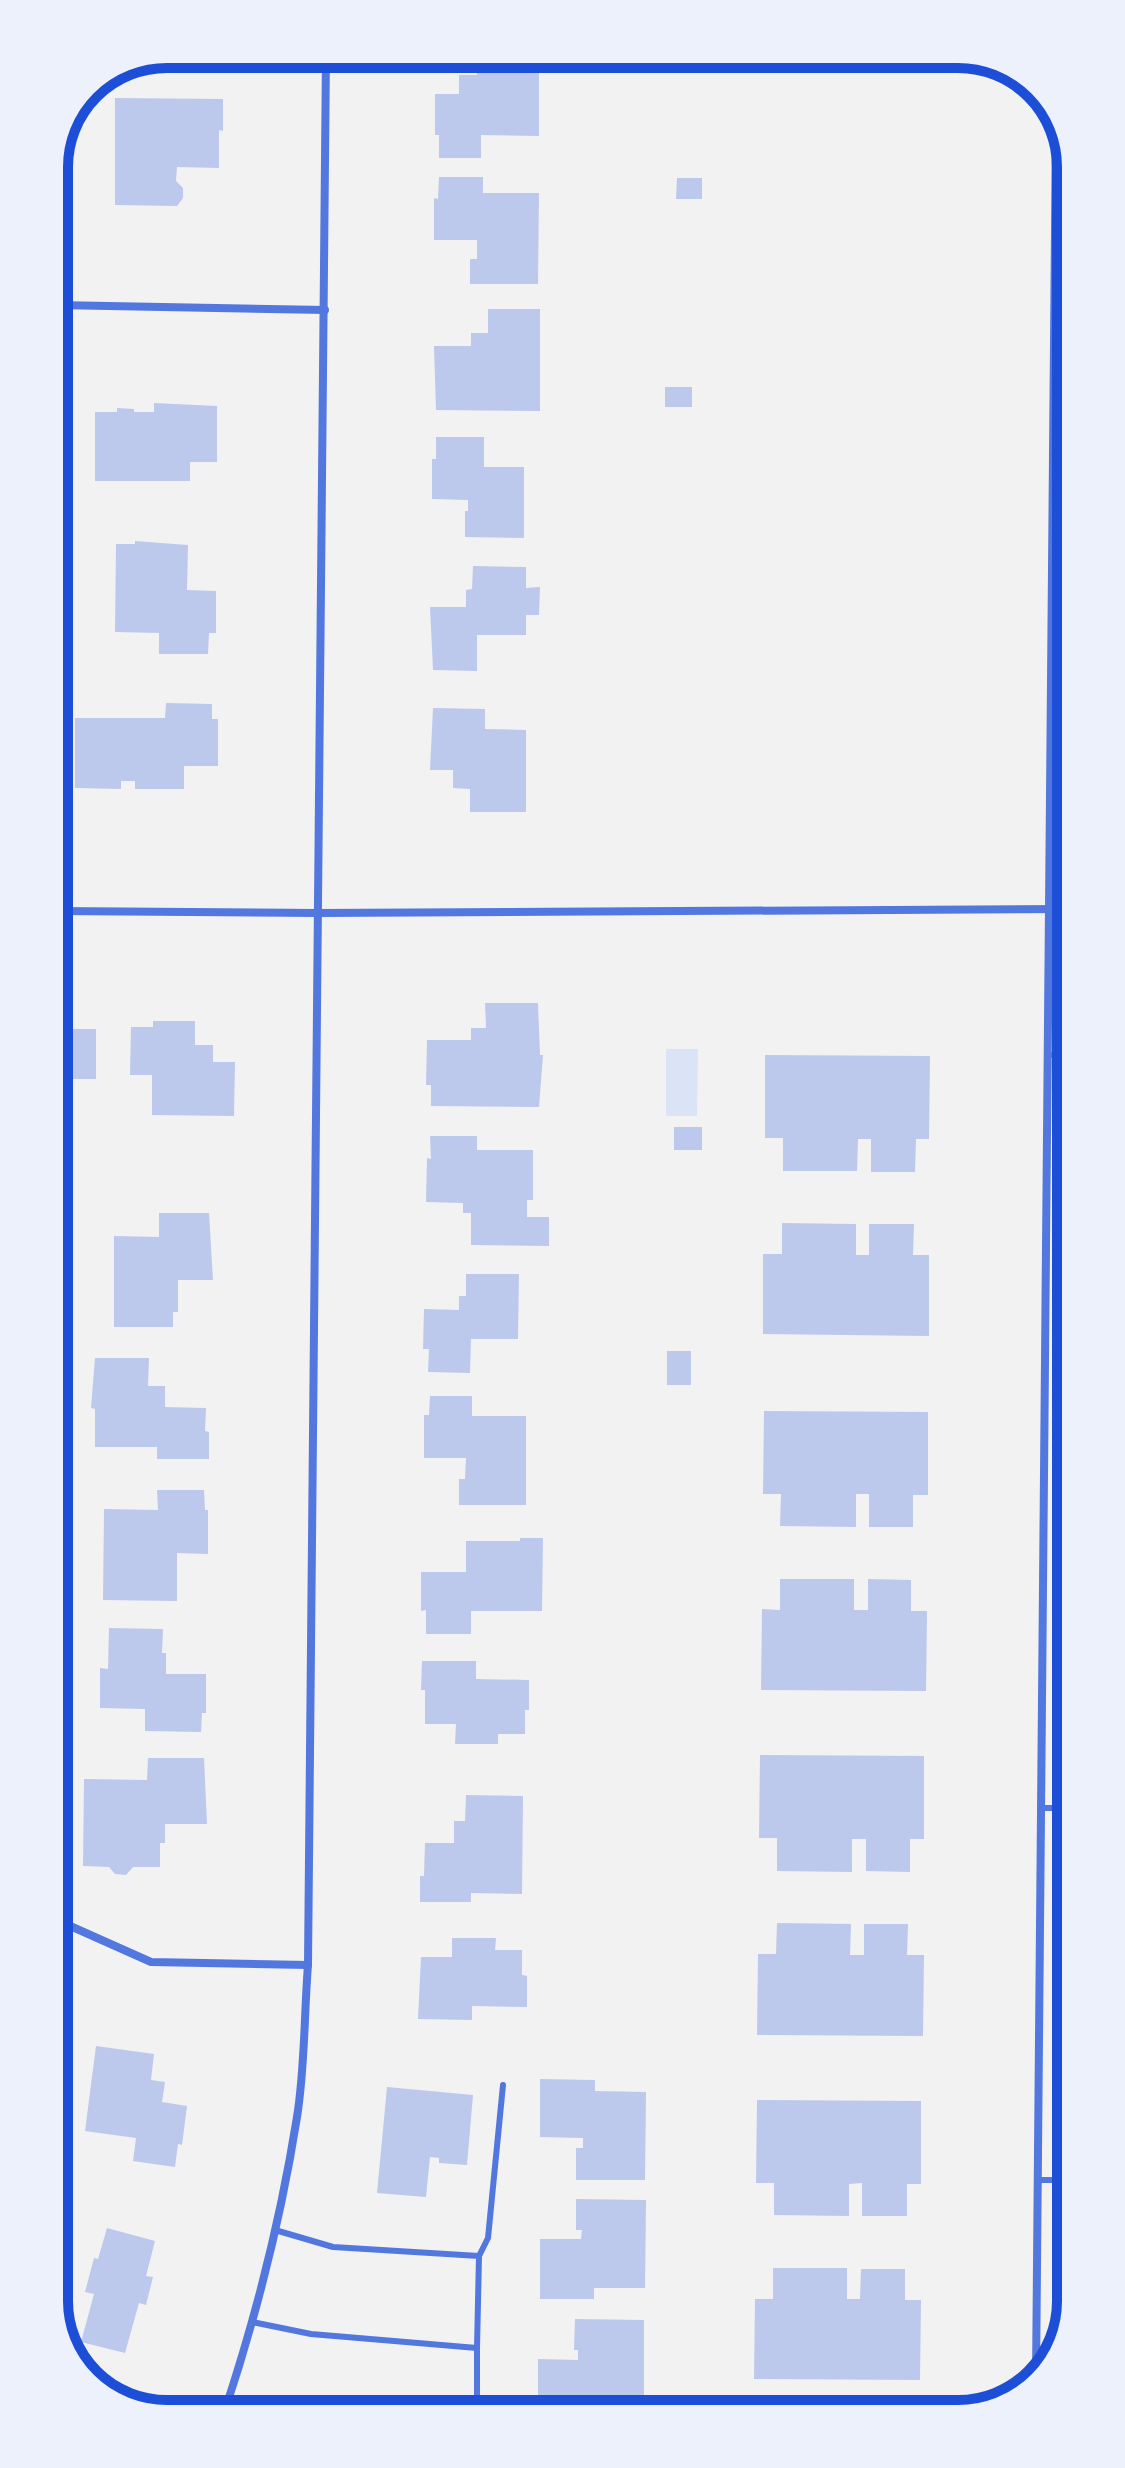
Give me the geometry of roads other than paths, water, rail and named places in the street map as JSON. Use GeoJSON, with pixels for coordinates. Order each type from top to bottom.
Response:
{"type":"FeatureCollection","features":[{"type":"Feature","properties":{"kind":"street"},"geometry":{"type":"LineString","coordinates":[[228,2400],[275,2230],[297,2115],[308,1965],[326,68]]}},
{"type":"Feature","properties":{"kind":"street"},"geometry":{"type":"LineString","coordinates":[[1036,2362],[1056,154]]}},
{"type":"Feature","properties":{"kind":"street"},"geometry":{"type":"LineString","coordinates":[[68,305],[325,310]]}},
{"type":"Feature","properties":{"kind":"street"},"geometry":{"type":"LineString","coordinates":[[68,911],[317,913],[1057,909]]}},
{"type":"Feature","properties":{"kind":"street"},"geometry":{"type":"LineString","coordinates":[[68,1925],[151,1962],[308,1965]]}},
{"type":"Feature","properties":{"kind":"lane"},"geometry":{"type":"LineString","coordinates":[[1052,640],[1057,640]]}},
{"type":"Feature","properties":{"kind":"lane"},"geometry":{"type":"LineString","coordinates":[[1048,1055],[1057,1055]]}},
{"type":"Feature","properties":{"kind":"lane"},"geometry":{"type":"LineString","coordinates":[[1041,1808],[1057,1808]]}},
{"type":"Feature","properties":{"kind":"lane"},"geometry":{"type":"LineString","coordinates":[[477,2400],[479,2256],[488,2238],[503,2085]]}},
{"type":"Feature","properties":{"kind":"lane"},"geometry":{"type":"LineString","coordinates":[[1037,2180],[1057,2180]]}},
{"type":"Feature","properties":{"kind":"lane"},"geometry":{"type":"LineString","coordinates":[[275,2230],[333,2247],[479,2256]]}},
{"type":"Feature","properties":{"kind":"lane"},"geometry":{"type":"LineString","coordinates":[[252,2322],[311,2334],[477,2348]]}}]}
